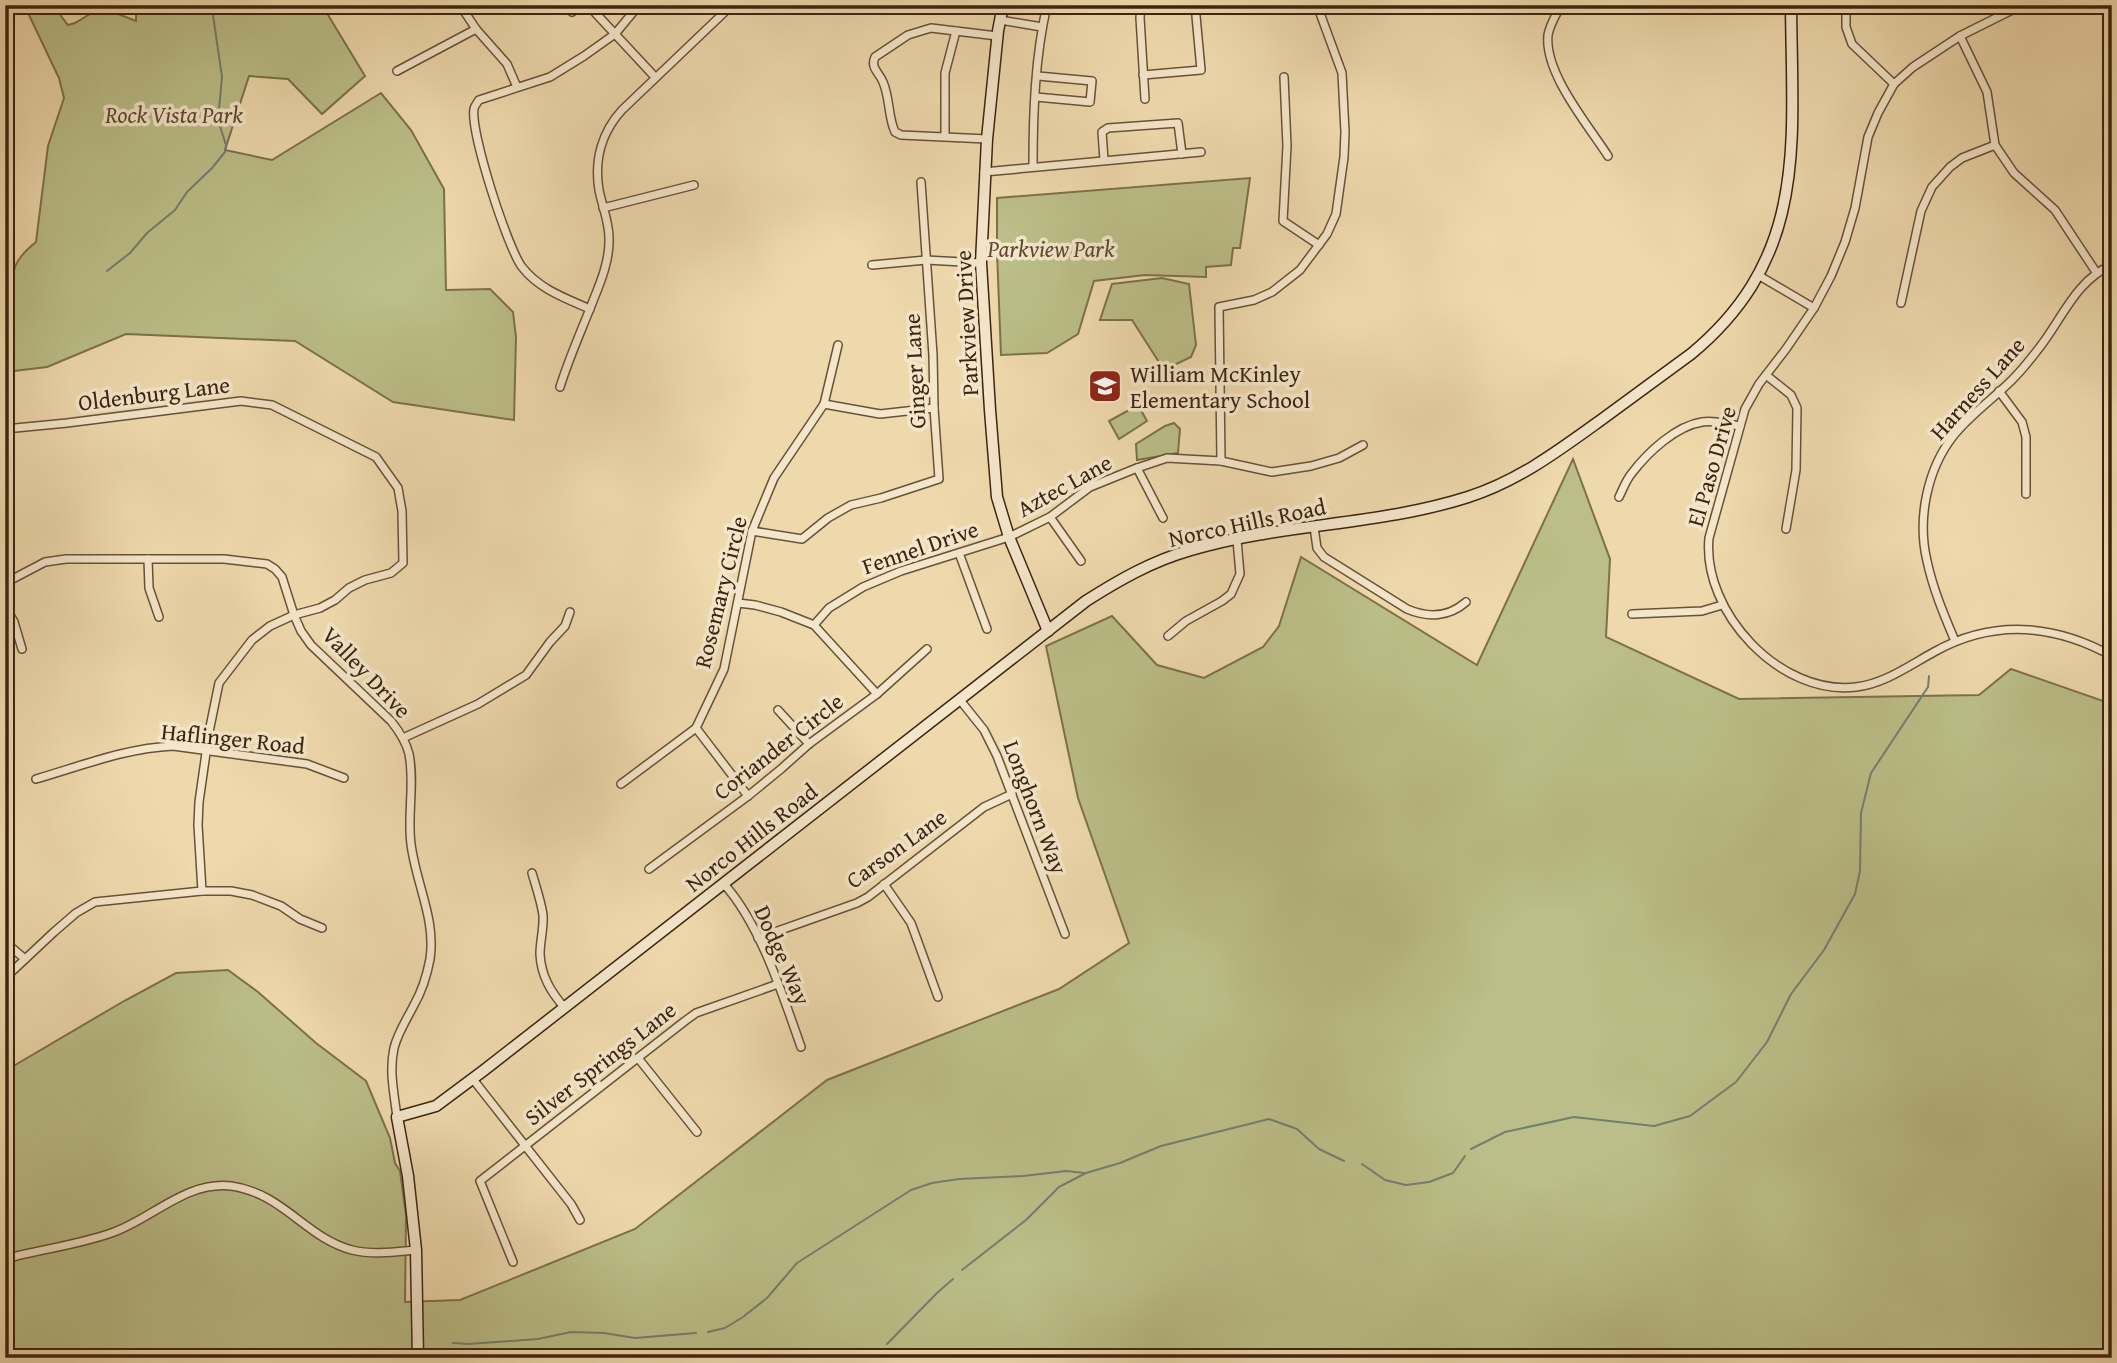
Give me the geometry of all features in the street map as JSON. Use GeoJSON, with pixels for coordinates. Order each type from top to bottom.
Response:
{"type":"FeatureCollection","features":[{"type":"Feature","properties":{"kind":"street"},"geometry":{"type":"LineString","coordinates":[[460,5],[476,29],[507,64],[517,87]]}},
{"type":"Feature","properties":{"kind":"street"},"geometry":{"type":"LineString","coordinates":[[566,5],[572,12],[585,5],[655,77]]}},
{"type":"Feature","properties":{"kind":"street"},"geometry":{"type":"LineString","coordinates":[[590,309],[540,286],[523,269],[508,240],[481,150],[474,108],[478,100],[550,76],[584,56],[615,34],[639,5]]}},
{"type":"Feature","properties":{"kind":"street"},"geometry":{"type":"LineString","coordinates":[[560,387],[600,286],[609,251],[597,164],[604,136],[610,123],[732,5]]}},
{"type":"Feature","properties":{"kind":"street","name":"Parkview Drive"},"geometry":{"type":"LineString","coordinates":[[1003,5],[997,36],[984,172],[981,263],[998,497],[1009,537],[1048,631]]}},
{"type":"Feature","properties":{"kind":"street"},"geometry":{"type":"LineString","coordinates":[[1033,166],[1042,27],[1048,5]]}},
{"type":"Feature","properties":{"kind":"street"},"geometry":{"type":"LineString","coordinates":[[1141,5],[1145,99]]}},
{"type":"Feature","properties":{"kind":"street"},"geometry":{"type":"LineString","coordinates":[[1143,75],[1201,70],[1195,5]]}},
{"type":"Feature","properties":{"kind":"street"},"geometry":{"type":"LineString","coordinates":[[1221,461],[1219,307],[1254,300],[1272,292],[1300,270],[1327,234],[1336,214],[1345,132],[1342,72],[1317,5]]}},
{"type":"Feature","properties":{"kind":"street"},"geometry":{"type":"LineString","coordinates":[[1561,5],[1548,34],[1548,47],[1555,74],[1608,156]]}},
{"type":"Feature","properties":{"kind":"street","name":"Norco Hills Road"},"geometry":{"type":"LineString","coordinates":[[397,1116],[436,1106],[1086,601],[1125,576],[1191,550],[1438,506],[1493,488],[1553,456],[1711,337],[1732,315],[1758,275],[1782,217],[1792,156],[1791,5]]}},
{"type":"Feature","properties":{"kind":"street"},"geometry":{"type":"LineString","coordinates":[[1846,5],[1846,27],[1852,44],[1894,84]]}},
{"type":"Feature","properties":{"kind":"street","name":"El Paso Drive"},"geometry":{"type":"LineString","coordinates":[[2022,5],[1960,36],[1913,67],[1894,84],[1878,113],[1868,137],[1856,208],[1831,276],[1814,308],[1745,409],[1709,538],[1710,571],[1722,604],[1751,642],[1769,659],[1789,674],[1833,687],[1857,687],[1879,680],[1955,641],[2000,630],[2059,634],[2080,640],[2112,656]]}},
{"type":"Feature","properties":{"kind":"street"},"geometry":{"type":"LineString","coordinates":[[1000,20],[1042,27]]}},
{"type":"Feature","properties":{"kind":"street"},"geometry":{"type":"LineString","coordinates":[[987,139],[901,135],[895,132],[882,79],[873,66],[875,57],[908,35],[931,28],[997,36]]}},
{"type":"Feature","properties":{"kind":"street"},"geometry":{"type":"LineString","coordinates":[[397,71],[476,29]]}},
{"type":"Feature","properties":{"kind":"street"},"geometry":{"type":"LineString","coordinates":[[945,136],[945,73],[956,31]]}},
{"type":"Feature","properties":{"kind":"street"},"geometry":{"type":"LineString","coordinates":[[1960,36],[1987,92],[1995,145],[2014,173],[2055,211],[2096,272]]}},
{"type":"Feature","properties":{"kind":"street"},"geometry":{"type":"LineString","coordinates":[[1036,97],[1090,102],[1091,92],[1092,81],[1038,76]]}},
{"type":"Feature","properties":{"kind":"street"},"geometry":{"type":"LineString","coordinates":[[1284,77],[1287,146],[1283,221],[1319,245]]}},
{"type":"Feature","properties":{"kind":"street"},"geometry":{"type":"LineString","coordinates":[[1104,160],[1102,132],[1108,128],[1178,123],[1181,154]]}},
{"type":"Feature","properties":{"kind":"street"},"geometry":{"type":"LineString","coordinates":[[1901,303],[1921,211],[1932,187],[1962,158],[1995,145]]}},
{"type":"Feature","properties":{"kind":"street"},"geometry":{"type":"LineString","coordinates":[[984,172],[1201,152]]}},
{"type":"Feature","properties":{"kind":"street","name":"Ginger Lane"},"geometry":{"type":"LineString","coordinates":[[752,531],[802,539],[828,517],[851,505],[939,479],[921,182]]}},
{"type":"Feature","properties":{"kind":"street"},"geometry":{"type":"LineString","coordinates":[[603,208],[694,186]]}},
{"type":"Feature","properties":{"kind":"street"},"geometry":{"type":"LineString","coordinates":[[872,265],[926,260],[981,263]]}},
{"type":"Feature","properties":{"kind":"street","name":"Harness Lane"},"geometry":{"type":"LineString","coordinates":[[1955,641],[1940,605],[1926,559],[1923,530],[1930,481],[1940,456],[1968,419],[2011,380],[2039,349],[2082,286],[2096,272],[2112,265]]}},
{"type":"Feature","properties":{"kind":"street"},"geometry":{"type":"LineString","coordinates":[[1758,275],[1814,308]]}},
{"type":"Feature","properties":{"kind":"street","name":"Rosemary Circle"},"geometry":{"type":"LineString","coordinates":[[621,784],[696,729],[724,669],[752,531],[774,478],[824,404],[838,345]]}},
{"type":"Feature","properties":{"kind":"street"},"geometry":{"type":"LineString","coordinates":[[1766,375],[1791,395],[1797,408],[1796,470],[1786,529]]}},
{"type":"Feature","properties":{"kind":"street"},"geometry":{"type":"LineString","coordinates":[[1999,391],[2022,422],[2026,437],[2026,494]]}},
{"type":"Feature","properties":{"kind":"street","name":"Oldenburg Lane"},"geometry":{"type":"LineString","coordinates":[[5,429],[67,424],[241,401],[272,405],[376,457],[398,488],[402,511],[403,564],[391,573],[365,580],[349,588],[320,608],[294,615],[270,626],[251,640],[219,683],[199,802],[202,891]]}},
{"type":"Feature","properties":{"kind":"street"},"geometry":{"type":"LineString","coordinates":[[824,404],[880,414],[934,408]]}},
{"type":"Feature","properties":{"kind":"street"},"geometry":{"type":"LineString","coordinates":[[1619,497],[1630,474],[1645,458],[1682,429],[1701,422],[1740,426]]}},
{"type":"Feature","properties":{"kind":"street","name":"Aztec Lane"},"geometry":{"type":"LineString","coordinates":[[1009,537],[1050,517],[1090,487],[1167,458],[1221,461],[1272,472],[1311,467],[1339,458],[1363,445]]}},
{"type":"Feature","properties":{"kind":"street"},"geometry":{"type":"LineString","coordinates":[[1137,468],[1163,518]]}},
{"type":"Feature","properties":{"kind":"street"},"geometry":{"type":"LineString","coordinates":[[1050,517],[1081,561]]}},
{"type":"Feature","properties":{"kind":"street"},"geometry":{"type":"LineString","coordinates":[[1314,527],[1317,548],[1324,557],[1407,610],[1422,615],[1440,615],[1451,612],[1466,602]]}},
{"type":"Feature","properties":{"kind":"street","name":"Fennel Drive"},"geometry":{"type":"LineString","coordinates":[[814,625],[829,608],[863,587],[1009,537]]}},
{"type":"Feature","properties":{"kind":"street"},"geometry":{"type":"LineString","coordinates":[[1168,636],[1186,621],[1231,594],[1240,574],[1237,540]]}},
{"type":"Feature","properties":{"kind":"street"},"geometry":{"type":"LineString","coordinates":[[958,553],[987,629]]}},
{"type":"Feature","properties":{"kind":"street"},"geometry":{"type":"LineString","coordinates":[[148,559],[149,588],[159,617]]}},
{"type":"Feature","properties":{"kind":"street","name":"Valley Drive"},"geometry":{"type":"LineString","coordinates":[[5,583],[33,568],[56,560],[233,559],[267,564],[282,577],[294,615],[311,645],[391,721],[408,751],[411,768],[411,846],[431,928],[426,977],[416,1002],[398,1033],[391,1062],[397,1116]]}},
{"type":"Feature","properties":{"kind":"street"},"geometry":{"type":"LineString","coordinates":[[738,603],[781,612],[814,625],[877,694]]}},
{"type":"Feature","properties":{"kind":"street"},"geometry":{"type":"LineString","coordinates":[[1632,614],[1702,611],[1722,604]]}},
{"type":"Feature","properties":{"kind":"street"},"geometry":{"type":"LineString","coordinates":[[5,606],[14,622],[22,649]]}},
{"type":"Feature","properties":{"kind":"street"},"geometry":{"type":"LineString","coordinates":[[403,738],[478,704],[526,675],[565,626],[570,612]]}},
{"type":"Feature","properties":{"kind":"street","name":"Coriander Circle"},"geometry":{"type":"LineString","coordinates":[[649,869],[748,796],[808,744],[877,694],[927,649]]}},
{"type":"Feature","properties":{"kind":"street","name":"Longhorn Way"},"geometry":{"type":"LineString","coordinates":[[960,699],[984,730],[1012,794],[1065,934]]}},
{"type":"Feature","properties":{"kind":"street"},"geometry":{"type":"LineString","coordinates":[[778,710],[808,744]]}},
{"type":"Feature","properties":{"kind":"street"},"geometry":{"type":"LineString","coordinates":[[696,729],[748,796]]}},
{"type":"Feature","properties":{"kind":"street","name":"Haflinger Road"},"geometry":{"type":"LineString","coordinates":[[36,779],[152,747],[173,746],[307,764],[344,778]]}},
{"type":"Feature","properties":{"kind":"street","name":"Carson Lane"},"geometry":{"type":"LineString","coordinates":[[758,938],[857,903],[984,807],[1012,794]]}},
{"type":"Feature","properties":{"kind":"street"},"geometry":{"type":"LineString","coordinates":[[532,873],[541,904],[542,969],[547,985],[564,1007]]}},
{"type":"Feature","properties":{"kind":"street","name":"Dodge Way"},"geometry":{"type":"LineString","coordinates":[[723,883],[743,909],[758,938],[801,1047]]}},
{"type":"Feature","properties":{"kind":"street"},"geometry":{"type":"LineString","coordinates":[[884,884],[911,923],[938,997]]}},
{"type":"Feature","properties":{"kind":"street"},"geometry":{"type":"LineString","coordinates":[[5,978],[76,913],[96,902],[202,891],[231,891],[252,895],[281,906],[300,919],[322,928]]}},
{"type":"Feature","properties":{"kind":"street"},"geometry":{"type":"LineString","coordinates":[[5,942],[25,959]]}},
{"type":"Feature","properties":{"kind":"street","name":"Silver Springs Lane"},"geometry":{"type":"LineString","coordinates":[[513,1262],[480,1181],[696,1013],[778,984]]}},
{"type":"Feature","properties":{"kind":"street"},"geometry":{"type":"LineString","coordinates":[[638,1058],[697,1132]]}},
{"type":"Feature","properties":{"kind":"street"},"geometry":{"type":"LineString","coordinates":[[472,1078],[571,1204],[580,1220]]}},
{"type":"Feature","properties":{"kind":"street"},"geometry":{"type":"LineString","coordinates":[[397,1116],[408,1176],[416,1250],[418,1358]]}},
{"type":"Feature","properties":{"kind":"street"},"geometry":{"type":"LineString","coordinates":[[5,1259],[87,1241],[117,1231],[174,1200],[212,1186],[249,1190],[269,1198],[332,1242],[350,1250],[369,1253],[416,1250]]}},
{"type":"Feature","properties":{"kind":"green space","name":"Rock Vista Park"},"geometry":{"type":"Polygon","coordinates":[[[30,5],[59,5],[61,16],[68,25],[98,9],[136,21],[136,5],[322,5],[365,76],[322,114],[288,79],[249,76],[225,150],[272,160],[381,93],[411,130],[444,189],[446,290],[490,289],[513,312],[516,337],[514,420],[393,402],[295,341],[126,334],[47,367],[5,372],[5,308],[12,302],[13,275],[17,262],[36,242],[48,146],[64,98],[59,78],[29,15],[30,5]]]}},
{"type":"Feature","properties":{"kind":"green space","name":"Parkview Park"},"geometry":{"type":"Polygon","coordinates":[[[1250,178],[1240,248],[1233,248],[1231,265],[1206,267],[1206,277],[1145,275],[1094,281],[1078,334],[1047,353],[1001,355],[997,198],[1250,178]]]}},
{"type":"Feature","properties":{"kind":"green space"},"geometry":{"type":"Polygon","coordinates":[[[1162,278],[1189,284],[1196,345],[1191,357],[1164,370],[1132,320],[1100,320],[1112,284],[1162,278]]]}},
{"type":"Feature","properties":{"kind":"green space"},"geometry":{"type":"Polygon","coordinates":[[[1138,405],[1147,421],[1119,439],[1109,421],[1138,405]]]}},
{"type":"Feature","properties":{"kind":"green space"},"geometry":{"type":"Polygon","coordinates":[[[1174,423],[1180,429],[1178,453],[1137,460],[1136,444],[1174,423]]]}},
{"type":"Feature","properties":{"kind":"green space"},"geometry":{"type":"Polygon","coordinates":[[[1573,459],[1610,559],[1606,637],[1739,699],[1979,695],[2011,669],[2112,706],[2112,1358],[5,1358],[5,1071],[124,1001],[176,973],[228,970],[366,1081],[390,1138],[395,1163],[400,1171],[406,1215],[405,1302],[460,1300],[635,1229],[827,1080],[1059,989],[1129,943],[1078,798],[1046,646],[1112,616],[1157,665],[1204,678],[1263,647],[1279,626],[1301,557],[1477,665],[1573,459]]]}},
{"type":"Feature","properties":{"kind":"waterway"},"geometry":{"type":"LineString","coordinates":[[107,271],[175,210],[187,192],[225,152],[226,145],[218,120],[222,77],[213,15]]}},
{"type":"Feature","properties":{"kind":"waterway"},"geometry":{"type":"LineString","coordinates":[[1471,1149],[1505,1132],[1574,1117],[1654,1126],[1690,1116],[1736,1082],[1767,1042],[1791,994],[1824,950],[1855,894],[1860,871],[1861,813],[1871,773],[1928,687],[1929,676]]}},
{"type":"Feature","properties":{"kind":"waterway"},"geometry":{"type":"LineString","coordinates":[[962,1270],[1026,1220],[1059,1187],[1086,1173],[1120,1163],[1161,1146],[1269,1119],[1297,1129],[1319,1149],[1344,1161]]}},
{"type":"Feature","properties":{"kind":"waterway"},"geometry":{"type":"LineString","coordinates":[[1362,1164],[1385,1180],[1406,1185],[1429,1182],[1453,1173],[1465,1156]]}},
{"type":"Feature","properties":{"kind":"waterway"},"geometry":{"type":"LineString","coordinates":[[708,1332],[725,1328],[743,1317],[767,1298],[797,1263],[911,1190],[932,1183],[959,1179],[1066,1171],[1084,1173]]}},
{"type":"Feature","properties":{"kind":"waterway"},"geometry":{"type":"LineString","coordinates":[[887,1344],[953,1279]]}},
{"type":"Feature","properties":{"kind":"waterway"},"geometry":{"type":"LineString","coordinates":[[453,1343],[538,1339],[571,1332],[635,1338],[696,1333]]}},
{"type":"Feature","properties":{"kind":"waterway"},"geometry":{"type":"LineString","coordinates":[[873,1358],[877,1354]]}},
{"type":"Feature","properties":{"kind":"place","name":"William McKinley Elementary School"},"geometry":{"type":"Point","coordinates":[1105,386]}}]}
